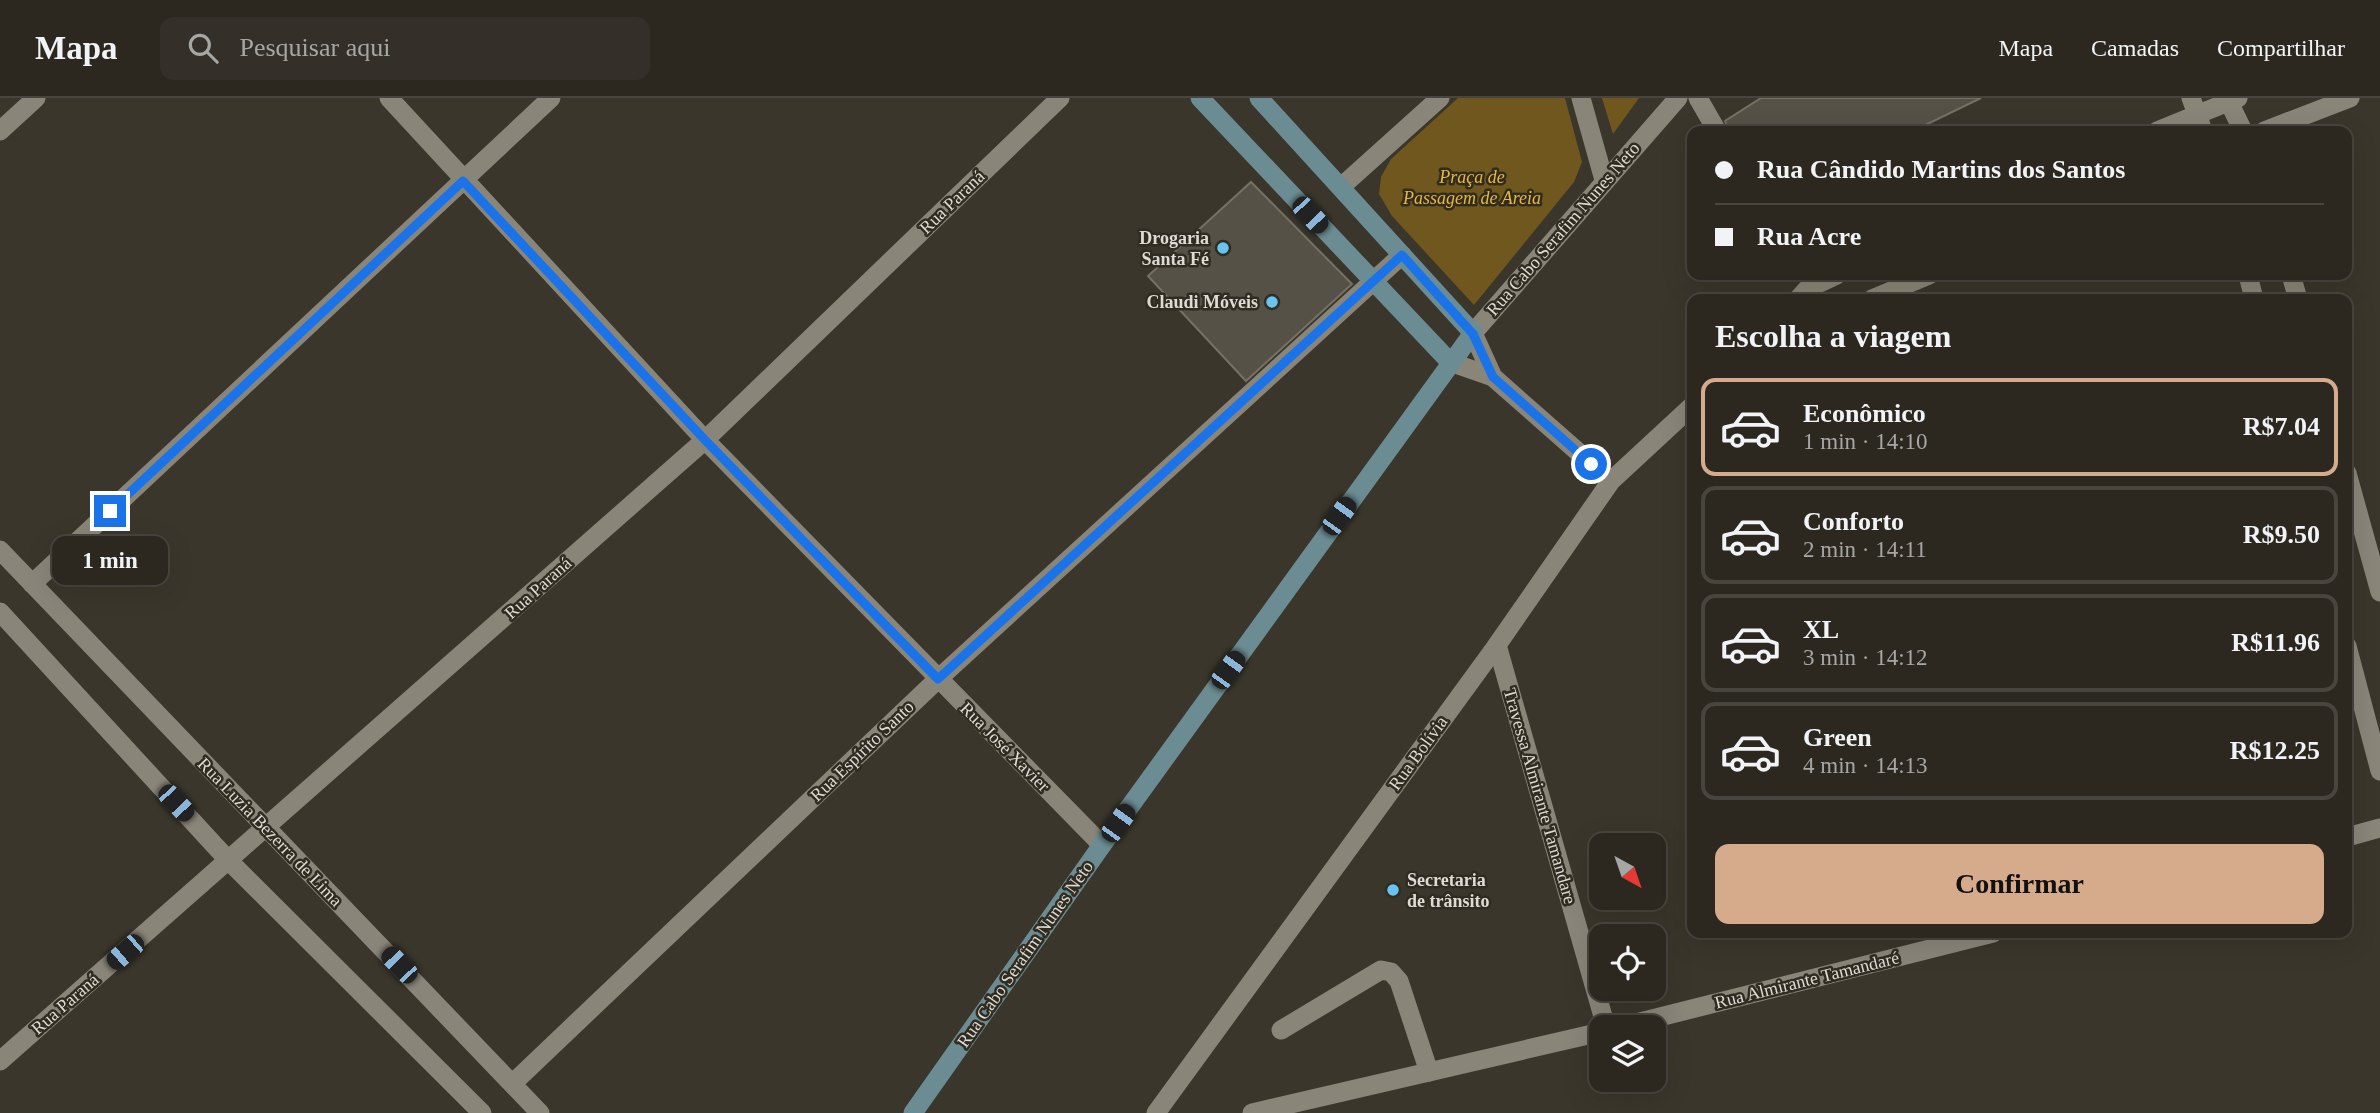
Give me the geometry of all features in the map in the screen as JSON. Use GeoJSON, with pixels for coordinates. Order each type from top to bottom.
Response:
{"type":"FeatureCollection","features":[{"type":"Feature","properties":{"kind":"main road"},"geometry":{"type":"LineString","coordinates":[[1199,98],[1450,362]]}},
{"type":"Feature","properties":{"kind":"main road"},"geometry":{"type":"LineString","coordinates":[[1259,98],[1473,334]]}},
{"type":"Feature","properties":{"kind":"main road","name":"Rua Cabo Serafim Nunes Neto"},"geometry":{"type":"LineString","coordinates":[[913,1113],[1102,845],[1450,362],[1473,334]]}},
{"type":"Feature","properties":{"kind":"street"},"geometry":{"type":"LineString","coordinates":[[0,131],[36,98]]}},
{"type":"Feature","properties":{"kind":"street","name":"Rua José Xavier"},"geometry":{"type":"LineString","coordinates":[[389,98],[705,440],[1102,845]]}},
{"type":"Feature","properties":{"kind":"street"},"geometry":{"type":"LineString","coordinates":[[32,584],[551,98]]}},
{"type":"Feature","properties":{"kind":"street","name":"Rua Paraná"},"geometry":{"type":"LineString","coordinates":[[0,1061],[705,440],[1060,98]]}},
{"type":"Feature","properties":{"kind":"street"},"geometry":{"type":"LineString","coordinates":[[1341,187],[1440,98]]}},
{"type":"Feature","properties":{"kind":"street"},"geometry":{"type":"LineString","coordinates":[[1581,98],[1604,180]]}},
{"type":"Feature","properties":{"kind":"street","name":"Rua Cabo Serafim Nunes Neto"},"geometry":{"type":"LineString","coordinates":[[1473,334],[1678,98]]}},
{"type":"Feature","properties":{"kind":"street"},"geometry":{"type":"LineString","coordinates":[[1698,98],[1714,126]]}},
{"type":"Feature","properties":{"kind":"street"},"geometry":{"type":"LineString","coordinates":[[2277,126],[2350,98]]}},
{"type":"Feature","properties":{"kind":"street"},"geometry":{"type":"LineString","coordinates":[[2169,126],[2231,99],[2241,126]]}},
{"type":"Feature","properties":{"kind":"street","name":"Rua Espírito Santo"},"geometry":{"type":"LineString","coordinates":[[513,1083],[938,679],[1402,255]]}},
{"type":"Feature","properties":{"kind":"street"},"geometry":{"type":"LineString","coordinates":[[1805,290],[1826,280]]}},
{"type":"Feature","properties":{"kind":"street"},"geometry":{"type":"LineString","coordinates":[[1884,294],[1917,280]]}},
{"type":"Feature","properties":{"kind":"street"},"geometry":{"type":"LineString","coordinates":[[1473,334],[1493,377]]}},
{"type":"Feature","properties":{"kind":"street"},"geometry":{"type":"LineString","coordinates":[[1450,362],[1493,377],[1611,481]]}},
{"type":"Feature","properties":{"kind":"street","name":"Rua Bolívia"},"geometry":{"type":"LineString","coordinates":[[1156,1113],[1497,645],[1611,481],[1687,411]]}},
{"type":"Feature","properties":{"kind":"street"},"geometry":{"type":"LineString","coordinates":[[2352,491],[2380,592]]}},
{"type":"Feature","properties":{"kind":"street","name":"Rua Luzia Bezerra de Lima"},"geometry":{"type":"LineString","coordinates":[[0,550],[540,1113]]}},
{"type":"Feature","properties":{"kind":"street"},"geometry":{"type":"LineString","coordinates":[[0,612],[229,861],[482,1113]]}},
{"type":"Feature","properties":{"kind":"street","name":"Travessa Almirante Tamandare"},"geometry":{"type":"LineString","coordinates":[[1497,645],[1603,1015]]}},
{"type":"Feature","properties":{"kind":"street"},"geometry":{"type":"LineString","coordinates":[[2352,665],[2380,771]]}},
{"type":"Feature","properties":{"kind":"street"},"geometry":{"type":"LineString","coordinates":[[2352,836],[2380,828]]}},
{"type":"Feature","properties":{"kind":"street","name":"Rua Almirante Tamandaré"},"geometry":{"type":"LineString","coordinates":[[1666,1015],[1973,938]]}},
{"type":"Feature","properties":{"kind":"street"},"geometry":{"type":"LineString","coordinates":[[1281,1030],[1381,970],[1391,972],[1399,981],[1429,1072]]}},
{"type":"Feature","properties":{"kind":"street"},"geometry":{"type":"LineString","coordinates":[[1252,1113],[1589,1035]]}},
{"type":"Feature","properties":{"kind":"green space","name":"Praça de Passagem de Areia"},"geometry":{"type":"Polygon","coordinates":[[[1458,98],[1565,98],[1582,162],[1574,182],[1474,305],[1392,216],[1379,194],[1381,177],[1391,159],[1458,98]]]}},
{"type":"Feature","properties":{"kind":"green space"},"geometry":{"type":"Polygon","coordinates":[[[1602,98],[1639,98],[1613,134],[1602,98]]]}},
{"type":"Feature","properties":{"kind":"building"},"geometry":{"type":"Polygon","coordinates":[[[1761,98],[1981,98],[1923,126],[1727,126],[1725,121],[1761,98]]]}},
{"type":"Feature","properties":{"kind":"building"},"geometry":{"type":"Polygon","coordinates":[[[1251,182],[1352,284],[1246,381],[1148,276],[1251,182]]]}},
{"type":"Feature","properties":{"kind":"place","name":"Drogaria Santa Fé"},"geometry":{"type":"Point","coordinates":[1223,248]}},
{"type":"Feature","properties":{"kind":"place","name":"Claudi Móveis"},"geometry":{"type":"Point","coordinates":[1272,302]}},
{"type":"Feature","properties":{"kind":"place","name":"Secretaria de trânsito"},"geometry":{"type":"Point","coordinates":[1393,890]}},
{"type":"Feature","properties":{"kind":"route"},"geometry":{"type":"LineString","coordinates":[[110,511],[463,181],[705,440],[938,679],[1402,255],[1473,334],[1493,377],[1591,464]]}}]}
